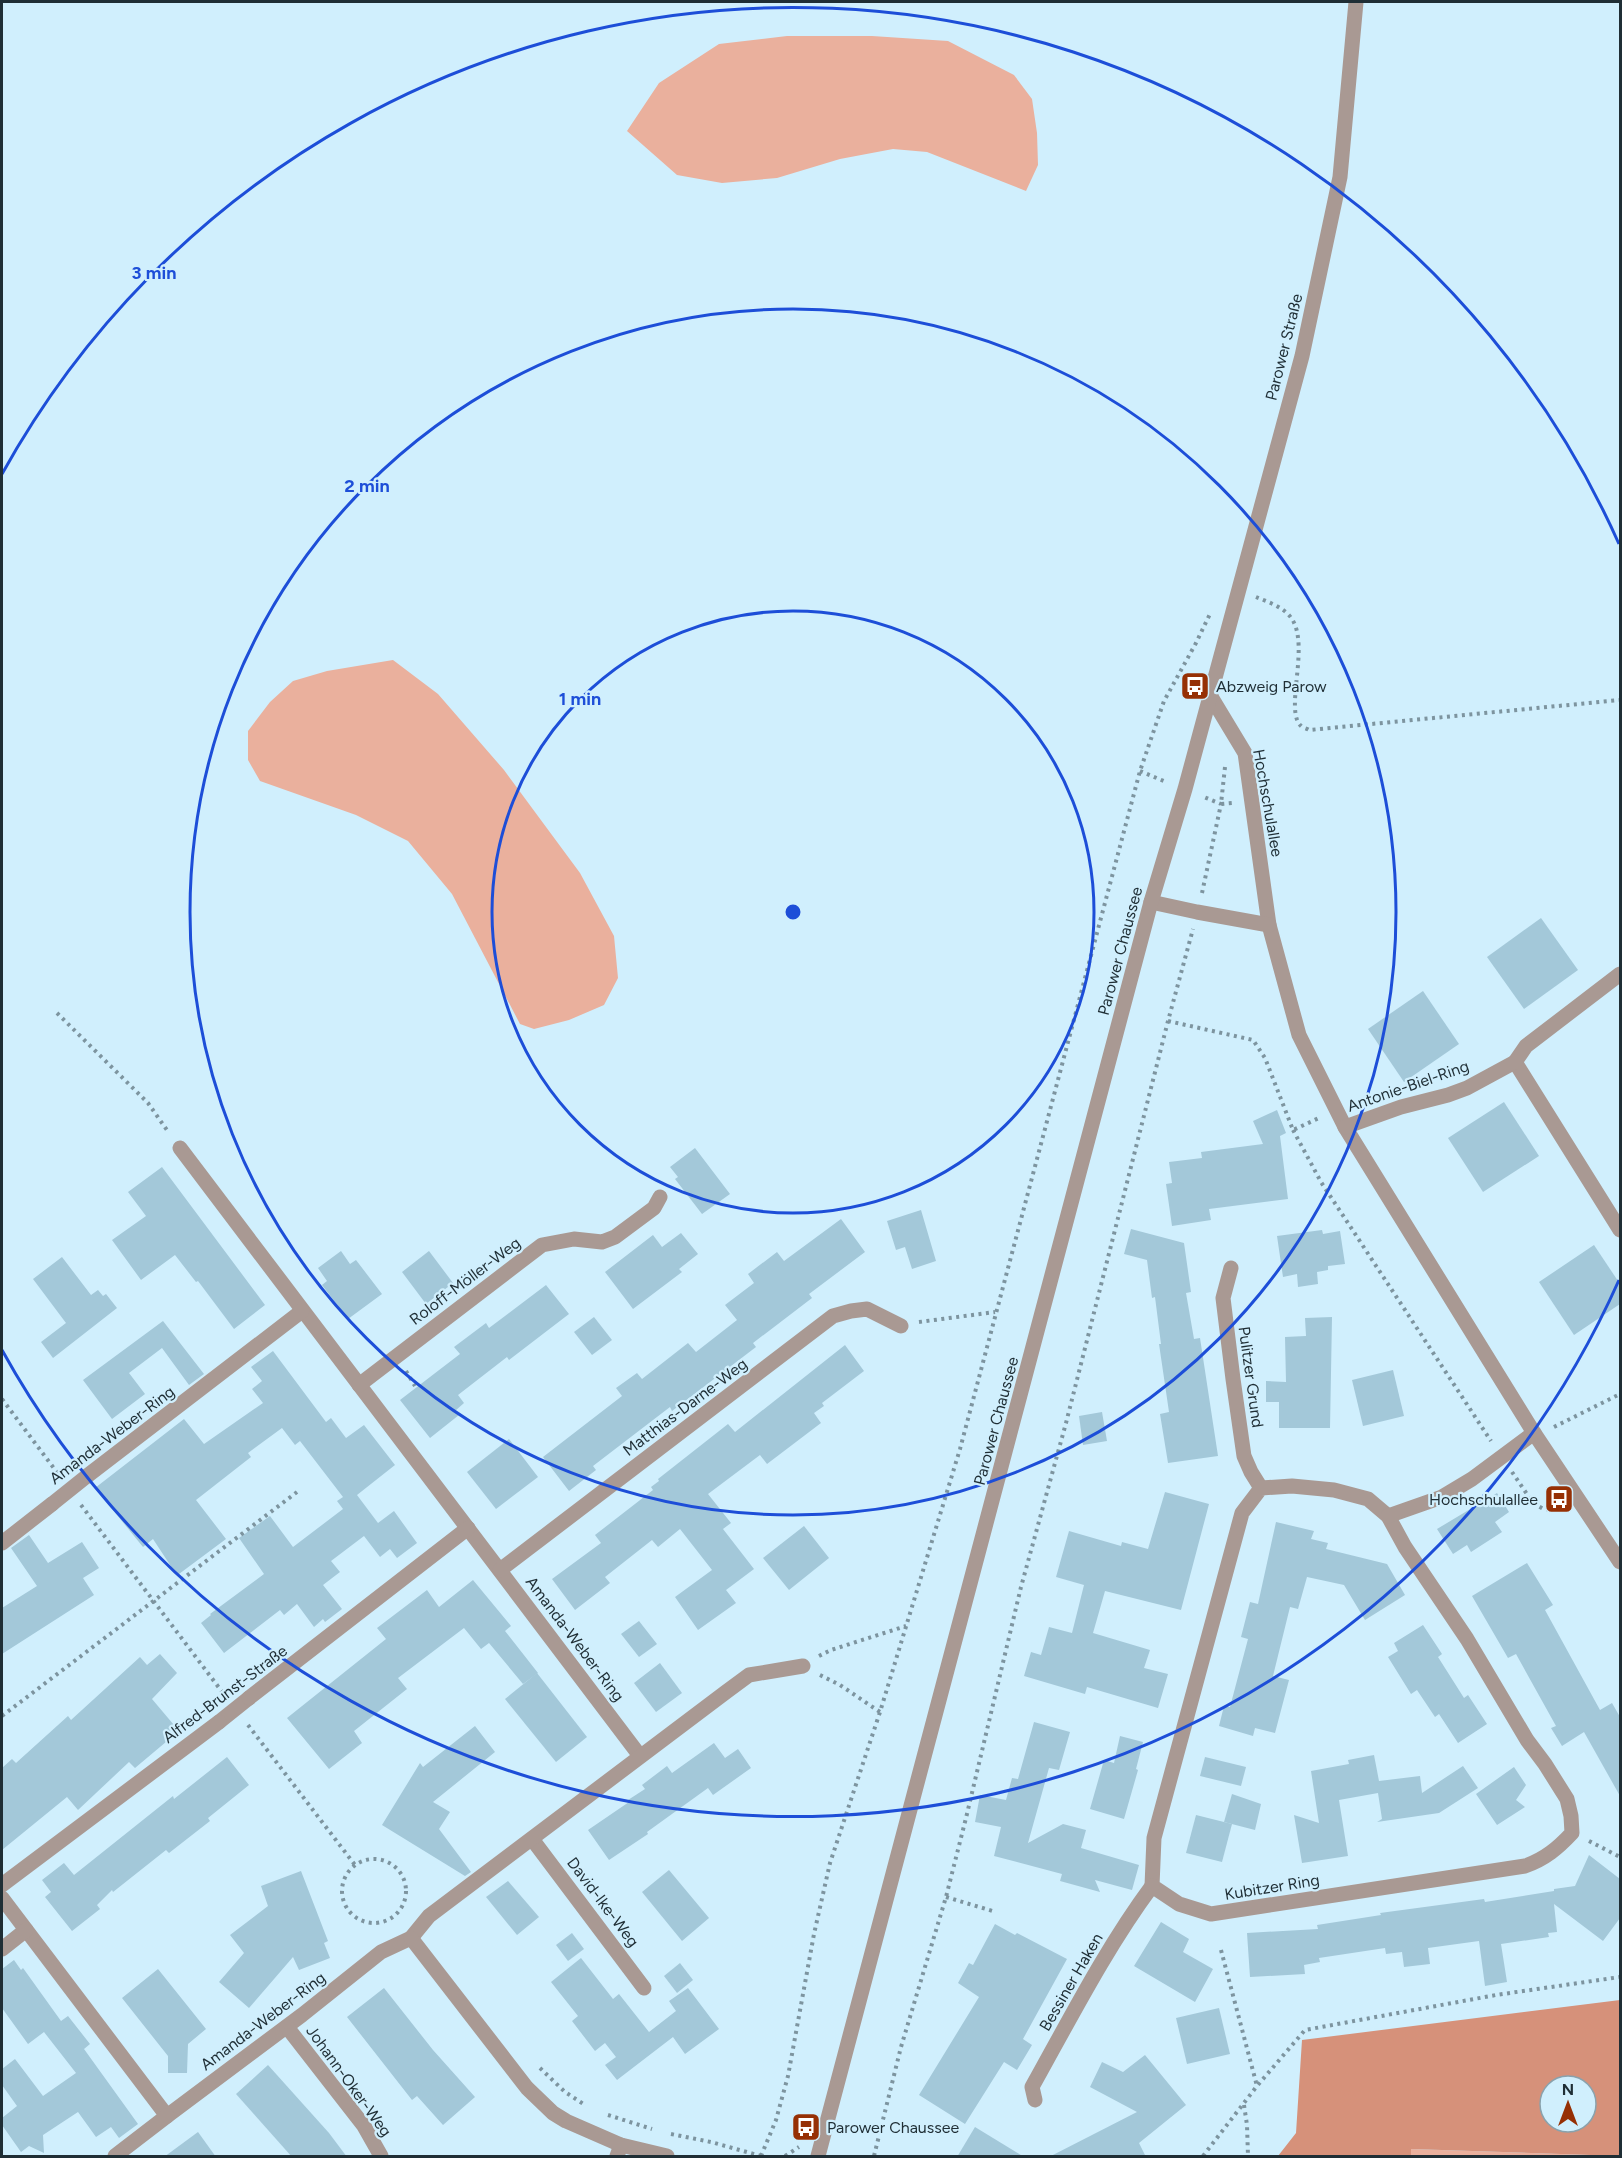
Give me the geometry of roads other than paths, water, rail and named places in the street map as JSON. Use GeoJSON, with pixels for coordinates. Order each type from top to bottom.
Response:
{"type":"FeatureCollection","features":[{"type":"Feature","properties":{"kind":"street","name":"Parower Straße"},"geometry":{"type":"LineString","coordinates":[[1210,695],[1302,356],[1340,177],[1356,2]]}},
{"type":"Feature","properties":{"kind":"street","name":"Parower Chaussee"},"geometry":{"type":"LineString","coordinates":[[818,2157],[1151,902],[1210,695]]}},
{"type":"Feature","properties":{"kind":"street","name":"Hochschulallee"},"geometry":{"type":"LineString","coordinates":[[1210,695],[1245,753],[1269,925],[1299,1035],[1342,1120],[1534,1433],[1620,1562]]}},
{"type":"Feature","properties":{"kind":"street"},"geometry":{"type":"LineString","coordinates":[[1151,902],[1269,925]]}},
{"type":"Feature","properties":{"kind":"street","name":"Antonie-Biel-Ring"},"geometry":{"type":"LineString","coordinates":[[1342,1120],[1457,1092],[1515,1062],[1526,1046],[1620,974]]}},
{"type":"Feature","properties":{"kind":"street"},"geometry":{"type":"LineString","coordinates":[[1515,1062],[1620,1230]]}},
{"type":"Feature","properties":{"kind":"street","name":"Amanda-Weber-Ring"},"geometry":{"type":"LineString","coordinates":[[115,2157],[381,1952],[411,1938],[429,1916],[640,1756],[180,1148]]}},
{"type":"Feature","properties":{"kind":"street","name":"Roloff-Möller-Weg"},"geometry":{"type":"LineString","coordinates":[[359,1385],[542,1245],[574,1239],[602,1242],[654,1208],[660,1197]]}},
{"type":"Feature","properties":{"kind":"street","name":"Pulitzer Grund"},"geometry":{"type":"LineString","coordinates":[[1231,1268],[1223,1298],[1234,1386],[1244,1456],[1261,1488]]}},
{"type":"Feature","properties":{"kind":"street","name":"Matthias-Darne-Weg"},"geometry":{"type":"LineString","coordinates":[[500,1570],[834,1316],[867,1309],[901,1326]]}},
{"type":"Feature","properties":{"kind":"street","name":"Amanda-Weber-Ring"},"geometry":{"type":"LineString","coordinates":[[2,1543],[302,1311]]}},
{"type":"Feature","properties":{"kind":"street"},"geometry":{"type":"LineString","coordinates":[[1152,1886],[1154,1838],[1202,1657],[1242,1513],[1261,1488],[1292,1486],[1334,1490],[1368,1499],[1388,1516],[1442,1497],[1472,1479],[1534,1433]]}},
{"type":"Feature","properties":{"kind":"street","name":"Kubitzer Ring"},"geometry":{"type":"LineString","coordinates":[[1152,1886],[1179,1904],[1211,1914],[1525,1866],[1540,1861],[1555,1851],[1572,1833],[1567,1799],[1527,1740],[1467,1639],[1388,1516]]}},
{"type":"Feature","properties":{"kind":"street","name":"Alfred-Brunst-Straße"},"geometry":{"type":"LineString","coordinates":[[2,1885],[236,1709],[468,1528]]}},
{"type":"Feature","properties":{"kind":"street"},"geometry":{"type":"LineString","coordinates":[[640,1756],[749,1676],[803,1666]]}},
{"type":"Feature","properties":{"kind":"street","name":"David-Ike-Weg"},"geometry":{"type":"LineString","coordinates":[[532,1839],[644,1988]]}},
{"type":"Feature","properties":{"kind":"street","name":"Bessiner Haken"},"geometry":{"type":"LineString","coordinates":[[1035,2100],[1032,2087],[1133,1912],[1152,1886]]}},
{"type":"Feature","properties":{"kind":"street"},"geometry":{"type":"LineString","coordinates":[[2,1898],[167,2116]]}},
{"type":"Feature","properties":{"kind":"street"},"geometry":{"type":"LineString","coordinates":[[2,1949],[26,1930]]}},
{"type":"Feature","properties":{"kind":"street"},"geometry":{"type":"LineString","coordinates":[[411,1938],[468,2013],[540,2101],[566,2121],[619,2151],[666,2157]]}},
{"type":"Feature","properties":{"kind":"street","name":"Johann-Oker-Weg"},"geometry":{"type":"LineString","coordinates":[[287,2026],[364,2126],[381,2157]]}},
{"type":"Feature","properties":{"kind":"place","name":"Abzweig Parow"},"geometry":{"type":"Point","coordinates":[1195,686]}},
{"type":"Feature","properties":{"kind":"place","name":"Hochschulallee"},"geometry":{"type":"Point","coordinates":[1559,1499]}},
{"type":"Feature","properties":{"kind":"place","name":"Parower Chaussee"},"geometry":{"type":"Point","coordinates":[806,2127]}}]}
